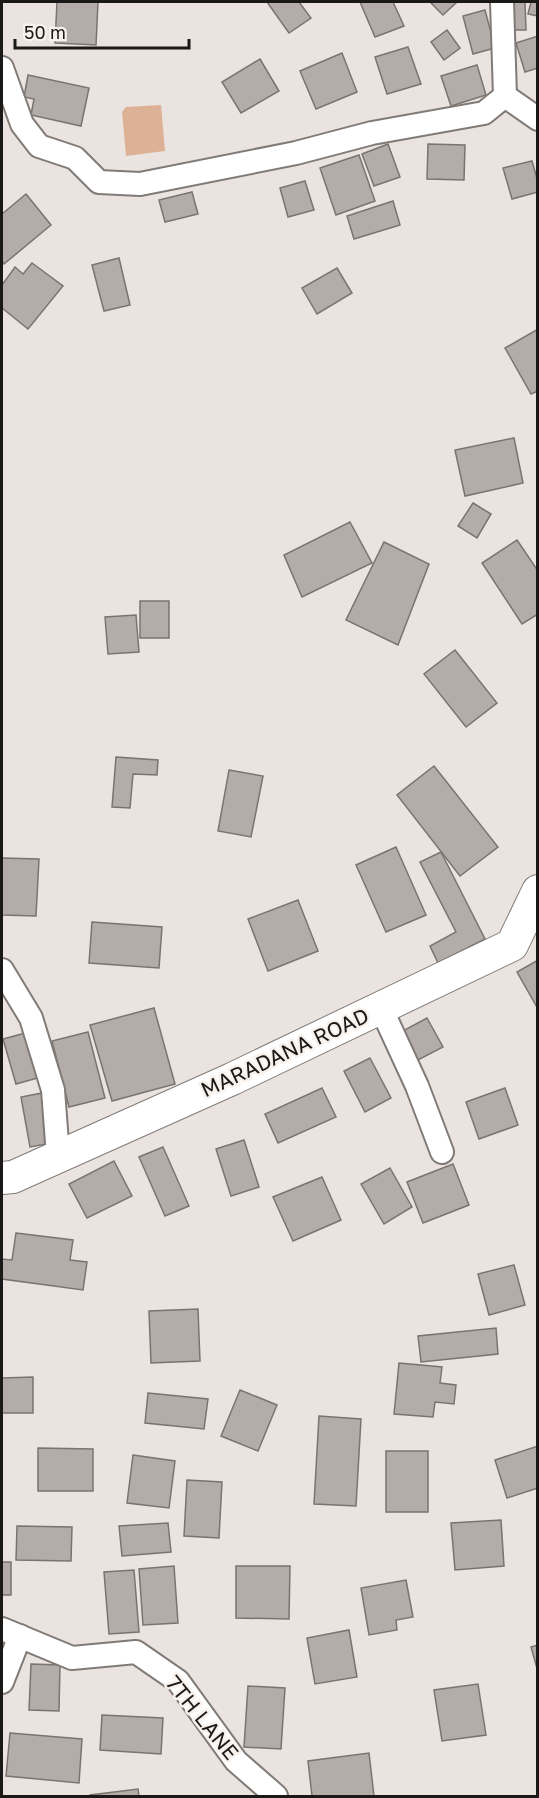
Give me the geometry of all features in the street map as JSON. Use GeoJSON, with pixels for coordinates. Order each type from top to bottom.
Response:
{"type":"FeatureCollection","features":[{"type":"Feature","properties":{"kind":"street"},"geometry":{"type":"LineString","coordinates":[[501,2],[505,96]]}},
{"type":"Feature","properties":{"kind":"street"},"geometry":{"type":"LineString","coordinates":[[2,68],[22,124],[39,146],[75,158],[99,182],[140,184],[296,153],[372,133],[484,113],[505,96]]}},
{"type":"Feature","properties":{"kind":"street"},"geometry":{"type":"LineString","coordinates":[[505,96],[537,119]]}},
{"type":"Feature","properties":{"kind":"street","name":"MARADANA ROAD"},"geometry":{"type":"LineString","coordinates":[[2,1178],[13,1177],[232,1079],[512,945],[537,891]]}},
{"type":"Feature","properties":{"kind":"street"},"geometry":{"type":"LineString","coordinates":[[2,970],[32,1018],[53,1090],[58,1156]]}},
{"type":"Feature","properties":{"kind":"street"},"geometry":{"type":"LineString","coordinates":[[381,1008],[417,1086],[442,1152]]}},
{"type":"Feature","properties":{"kind":"street","name":"7TH LANE"},"geometry":{"type":"LineString","coordinates":[[2,1682],[10,1632],[72,1658],[136,1652],[178,1681],[236,1761],[276,1797]]}},
{"type":"Feature","properties":{"kind":"shaded area"},"geometry":{"type":"Polygon","coordinates":[[[161,105],[165,151],[126,156],[122,112],[126,107],[161,105]]]}},
{"type":"Feature","properties":{"kind":"building"},"geometry":{"type":"Polygon","coordinates":[[[57,2],[98,2],[96,45],[55,43],[57,2]]]}},
{"type":"Feature","properties":{"kind":"building"},"geometry":{"type":"Polygon","coordinates":[[[267,2],[299,2],[311,18],[289,33],[267,2]]]}},
{"type":"Feature","properties":{"kind":"building"},"geometry":{"type":"Polygon","coordinates":[[[360,2],[393,2],[404,26],[375,37],[360,2]]]}},
{"type":"Feature","properties":{"kind":"building"},"geometry":{"type":"Polygon","coordinates":[[[430,2],[457,2],[443,15],[430,2]]]}},
{"type":"Feature","properties":{"kind":"building"},"geometry":{"type":"Polygon","coordinates":[[[509,2],[525,2],[526,30],[510,30],[509,2]]]}},
{"type":"Feature","properties":{"kind":"building"},"geometry":{"type":"Polygon","coordinates":[[[531,2],[538,2],[538,16],[528,14],[531,2]]]}},
{"type":"Feature","properties":{"kind":"building"},"geometry":{"type":"Polygon","coordinates":[[[485,10],[495,48],[473,54],[463,16],[485,10]]]}},
{"type":"Feature","properties":{"kind":"building"},"geometry":{"type":"Polygon","coordinates":[[[447,30],[460,48],[444,60],[431,42],[447,30]]]}},
{"type":"Feature","properties":{"kind":"building"},"geometry":{"type":"Polygon","coordinates":[[[538,36],[538,68],[525,72],[516,43],[538,36]]]}},
{"type":"Feature","properties":{"kind":"building"},"geometry":{"type":"Polygon","coordinates":[[[408,47],[421,84],[387,94],[375,57],[408,47]]]}},
{"type":"Feature","properties":{"kind":"building"},"geometry":{"type":"Polygon","coordinates":[[[342,53],[357,92],[316,109],[300,71],[342,53]]]}},
{"type":"Feature","properties":{"kind":"building"},"geometry":{"type":"Polygon","coordinates":[[[260,59],[279,91],[241,113],[222,82],[260,59]]]}},
{"type":"Feature","properties":{"kind":"building"},"geometry":{"type":"Polygon","coordinates":[[[477,65],[486,95],[451,106],[441,76],[477,65]]]}},
{"type":"Feature","properties":{"kind":"building"},"geometry":{"type":"Polygon","coordinates":[[[28,75],[89,88],[81,126],[31,115],[34,99],[24,97],[28,75]]]}},
{"type":"Feature","properties":{"kind":"building"},"geometry":{"type":"Polygon","coordinates":[[[388,144],[400,177],[374,186],[362,154],[388,144]]]}},
{"type":"Feature","properties":{"kind":"building"},"geometry":{"type":"Polygon","coordinates":[[[428,144],[465,145],[464,180],[427,179],[428,144]]]}},
{"type":"Feature","properties":{"kind":"building"},"geometry":{"type":"Polygon","coordinates":[[[359,155],[375,201],[336,215],[320,168],[359,155]]]}},
{"type":"Feature","properties":{"kind":"building"},"geometry":{"type":"Polygon","coordinates":[[[532,161],[538,182],[538,192],[512,199],[503,168],[532,161]]]}},
{"type":"Feature","properties":{"kind":"building"},"geometry":{"type":"Polygon","coordinates":[[[305,181],[314,210],[288,217],[280,188],[305,181]]]}},
{"type":"Feature","properties":{"kind":"building"},"geometry":{"type":"Polygon","coordinates":[[[192,192],[198,214],[165,222],[159,200],[192,192]]]}},
{"type":"Feature","properties":{"kind":"building"},"geometry":{"type":"Polygon","coordinates":[[[26,194],[51,225],[4,264],[2,261],[2,214],[26,194]]]}},
{"type":"Feature","properties":{"kind":"building"},"geometry":{"type":"Polygon","coordinates":[[[393,201],[400,225],[354,239],[347,216],[393,201]]]}},
{"type":"Feature","properties":{"kind":"building"},"geometry":{"type":"Polygon","coordinates":[[[119,258],[130,305],[104,311],[92,265],[119,258]]]}},
{"type":"Feature","properties":{"kind":"building"},"geometry":{"type":"Polygon","coordinates":[[[32,263],[63,286],[28,329],[2,308],[2,285],[15,267],[23,274],[32,263]]]}},
{"type":"Feature","properties":{"kind":"building"},"geometry":{"type":"Polygon","coordinates":[[[337,268],[352,293],[317,314],[302,288],[337,268]]]}},
{"type":"Feature","properties":{"kind":"building"},"geometry":{"type":"Polygon","coordinates":[[[538,329],[538,391],[531,394],[505,348],[538,329]]]}},
{"type":"Feature","properties":{"kind":"building"},"geometry":{"type":"Polygon","coordinates":[[[514,438],[523,483],[465,496],[455,450],[514,438]]]}},
{"type":"Feature","properties":{"kind":"building"},"geometry":{"type":"Polygon","coordinates":[[[473,503],[491,514],[477,538],[458,526],[473,503]]]}},
{"type":"Feature","properties":{"kind":"building"},"geometry":{"type":"Polygon","coordinates":[[[350,522],[372,563],[302,597],[284,555],[350,522]]]}},
{"type":"Feature","properties":{"kind":"building"},"geometry":{"type":"Polygon","coordinates":[[[517,540],[538,571],[538,614],[522,624],[482,563],[517,540]]]}},
{"type":"Feature","properties":{"kind":"building"},"geometry":{"type":"Polygon","coordinates":[[[384,542],[429,564],[398,645],[346,620],[384,542]]]}},
{"type":"Feature","properties":{"kind":"building"},"geometry":{"type":"Polygon","coordinates":[[[140,601],[169,601],[169,638],[140,638],[140,601]]]}},
{"type":"Feature","properties":{"kind":"building"},"geometry":{"type":"Polygon","coordinates":[[[136,615],[139,652],[108,654],[105,617],[136,615]]]}},
{"type":"Feature","properties":{"kind":"building"},"geometry":{"type":"Polygon","coordinates":[[[455,650],[497,703],[466,727],[424,674],[455,650]]]}},
{"type":"Feature","properties":{"kind":"building"},"geometry":{"type":"Polygon","coordinates":[[[116,757],[158,760],[157,775],[133,774],[130,808],[112,807],[116,757]]]}},
{"type":"Feature","properties":{"kind":"building"},"geometry":{"type":"Polygon","coordinates":[[[434,766],[498,847],[460,876],[397,795],[434,766]]]}},
{"type":"Feature","properties":{"kind":"building"},"geometry":{"type":"Polygon","coordinates":[[[229,770],[263,776],[251,837],[218,831],[229,770]]]}},
{"type":"Feature","properties":{"kind":"building"},"geometry":{"type":"Polygon","coordinates":[[[396,847],[426,915],[386,932],[356,865],[396,847]]]}},
{"type":"Feature","properties":{"kind":"building"},"geometry":{"type":"Polygon","coordinates":[[[441,852],[485,939],[438,963],[430,946],[456,932],[420,862],[441,852]]]}},
{"type":"Feature","properties":{"kind":"building"},"geometry":{"type":"Polygon","coordinates":[[[2,858],[39,859],[36,916],[2,915],[2,858]]]}},
{"type":"Feature","properties":{"kind":"building"},"geometry":{"type":"Polygon","coordinates":[[[298,900],[318,951],[268,971],[248,919],[298,900]]]}},
{"type":"Feature","properties":{"kind":"building"},"geometry":{"type":"Polygon","coordinates":[[[92,922],[162,927],[159,968],[89,963],[92,922]]]}},
{"type":"Feature","properties":{"kind":"building"},"geometry":{"type":"Polygon","coordinates":[[[538,960],[538,1009],[517,972],[538,960]]]}},
{"type":"Feature","properties":{"kind":"building"},"geometry":{"type":"Polygon","coordinates":[[[154,1008],[175,1084],[112,1101],[90,1025],[154,1008]]]}},
{"type":"Feature","properties":{"kind":"building"},"geometry":{"type":"Polygon","coordinates":[[[427,1018],[443,1047],[414,1062],[399,1033],[427,1018]]]}},
{"type":"Feature","properties":{"kind":"building"},"geometry":{"type":"Polygon","coordinates":[[[29,1032],[41,1077],[16,1084],[3,1039],[29,1032]]]}},
{"type":"Feature","properties":{"kind":"building"},"geometry":{"type":"Polygon","coordinates":[[[88,1032],[105,1098],[69,1107],[52,1041],[88,1032]]]}},
{"type":"Feature","properties":{"kind":"building"},"geometry":{"type":"Polygon","coordinates":[[[370,1058],[391,1098],[365,1112],[344,1071],[370,1058]]]}},
{"type":"Feature","properties":{"kind":"building"},"geometry":{"type":"Polygon","coordinates":[[[322,1088],[336,1117],[278,1143],[265,1114],[322,1088]]]}},
{"type":"Feature","properties":{"kind":"building"},"geometry":{"type":"Polygon","coordinates":[[[505,1088],[518,1125],[479,1139],[466,1102],[505,1088]]]}},
{"type":"Feature","properties":{"kind":"building"},"geometry":{"type":"Polygon","coordinates":[[[42,1093],[52,1143],[30,1147],[21,1097],[42,1093]]]}},
{"type":"Feature","properties":{"kind":"building"},"geometry":{"type":"Polygon","coordinates":[[[244,1140],[259,1187],[231,1196],[216,1149],[244,1140]]]}},
{"type":"Feature","properties":{"kind":"building"},"geometry":{"type":"Polygon","coordinates":[[[163,1147],[189,1206],[165,1216],[139,1157],[163,1147]]]}},
{"type":"Feature","properties":{"kind":"building"},"geometry":{"type":"Polygon","coordinates":[[[114,1161],[132,1196],[87,1218],[69,1184],[114,1161]]]}},
{"type":"Feature","properties":{"kind":"building"},"geometry":{"type":"Polygon","coordinates":[[[453,1164],[469,1205],[423,1223],[407,1182],[453,1164]]]}},
{"type":"Feature","properties":{"kind":"building"},"geometry":{"type":"Polygon","coordinates":[[[390,1168],[412,1207],[384,1224],[361,1184],[390,1168]]]}},
{"type":"Feature","properties":{"kind":"building"},"geometry":{"type":"Polygon","coordinates":[[[322,1177],[341,1220],[293,1241],[273,1197],[322,1177]]]}},
{"type":"Feature","properties":{"kind":"building"},"geometry":{"type":"Polygon","coordinates":[[[16,1233],[73,1240],[70,1260],[87,1262],[83,1290],[2,1279],[2,1259],[12,1260],[16,1233]]]}},
{"type":"Feature","properties":{"kind":"building"},"geometry":{"type":"Polygon","coordinates":[[[514,1265],[525,1305],[489,1315],[478,1274],[514,1265]]]}},
{"type":"Feature","properties":{"kind":"building"},"geometry":{"type":"Polygon","coordinates":[[[198,1309],[200,1361],[151,1363],[149,1311],[198,1309]]]}},
{"type":"Feature","properties":{"kind":"building"},"geometry":{"type":"Polygon","coordinates":[[[496,1328],[498,1354],[421,1362],[418,1336],[496,1328]]]}},
{"type":"Feature","properties":{"kind":"building"},"geometry":{"type":"Polygon","coordinates":[[[399,1363],[442,1367],[440,1383],[456,1385],[454,1404],[435,1402],[433,1417],[394,1414],[399,1363]]]}},
{"type":"Feature","properties":{"kind":"building"},"geometry":{"type":"Polygon","coordinates":[[[33,1377],[33,1413],[2,1413],[2,1378],[33,1377]]]}},
{"type":"Feature","properties":{"kind":"building"},"geometry":{"type":"Polygon","coordinates":[[[240,1390],[277,1405],[258,1451],[221,1436],[240,1390]]]}},
{"type":"Feature","properties":{"kind":"building"},"geometry":{"type":"Polygon","coordinates":[[[148,1393],[208,1399],[204,1429],[145,1423],[148,1393]]]}},
{"type":"Feature","properties":{"kind":"building"},"geometry":{"type":"Polygon","coordinates":[[[319,1416],[361,1419],[356,1506],[314,1504],[319,1416]]]}},
{"type":"Feature","properties":{"kind":"building"},"geometry":{"type":"Polygon","coordinates":[[[538,1446],[538,1488],[507,1498],[495,1460],[538,1446]]]}},
{"type":"Feature","properties":{"kind":"building"},"geometry":{"type":"Polygon","coordinates":[[[38,1448],[93,1449],[93,1491],[38,1491],[38,1448]]]}},
{"type":"Feature","properties":{"kind":"building"},"geometry":{"type":"Polygon","coordinates":[[[386,1451],[428,1451],[428,1512],[386,1512],[386,1451]]]}},
{"type":"Feature","properties":{"kind":"building"},"geometry":{"type":"Polygon","coordinates":[[[133,1455],[175,1461],[169,1508],[127,1503],[133,1455]]]}},
{"type":"Feature","properties":{"kind":"building"},"geometry":{"type":"Polygon","coordinates":[[[187,1480],[222,1482],[219,1538],[184,1536],[187,1480]]]}},
{"type":"Feature","properties":{"kind":"building"},"geometry":{"type":"Polygon","coordinates":[[[501,1520],[504,1566],[455,1570],[451,1523],[501,1520]]]}},
{"type":"Feature","properties":{"kind":"building"},"geometry":{"type":"Polygon","coordinates":[[[168,1523],[171,1552],[122,1556],[119,1526],[168,1523]]]}},
{"type":"Feature","properties":{"kind":"building"},"geometry":{"type":"Polygon","coordinates":[[[17,1526],[72,1527],[71,1561],[16,1560],[17,1526]]]}},
{"type":"Feature","properties":{"kind":"building"},"geometry":{"type":"Polygon","coordinates":[[[2,1562],[11,1562],[11,1595],[2,1595],[2,1562]]]}},
{"type":"Feature","properties":{"kind":"building"},"geometry":{"type":"Polygon","coordinates":[[[174,1566],[178,1623],[143,1625],[139,1569],[174,1566]]]}},
{"type":"Feature","properties":{"kind":"building"},"geometry":{"type":"Polygon","coordinates":[[[236,1566],[290,1566],[289,1619],[236,1618],[236,1566]]]}},
{"type":"Feature","properties":{"kind":"building"},"geometry":{"type":"Polygon","coordinates":[[[134,1570],[139,1632],[109,1634],[104,1572],[134,1570]]]}},
{"type":"Feature","properties":{"kind":"building"},"geometry":{"type":"Polygon","coordinates":[[[406,1580],[413,1617],[396,1620],[397,1630],[369,1635],[361,1588],[406,1580]]]}},
{"type":"Feature","properties":{"kind":"building"},"geometry":{"type":"Polygon","coordinates":[[[349,1630],[357,1677],[315,1684],[307,1638],[349,1630]]]}},
{"type":"Feature","properties":{"kind":"building"},"geometry":{"type":"Polygon","coordinates":[[[538,1645],[538,1672],[531,1647],[538,1645]]]}},
{"type":"Feature","properties":{"kind":"building"},"geometry":{"type":"Polygon","coordinates":[[[31,1664],[60,1665],[59,1711],[29,1710],[31,1664]]]}},
{"type":"Feature","properties":{"kind":"building"},"geometry":{"type":"Polygon","coordinates":[[[478,1684],[486,1735],[442,1741],[434,1690],[478,1684]]]}},
{"type":"Feature","properties":{"kind":"building"},"geometry":{"type":"Polygon","coordinates":[[[248,1686],[285,1688],[281,1749],[244,1747],[248,1686]]]}},
{"type":"Feature","properties":{"kind":"building"},"geometry":{"type":"Polygon","coordinates":[[[102,1715],[163,1718],[161,1754],[100,1750],[102,1715]]]}},
{"type":"Feature","properties":{"kind":"building"},"geometry":{"type":"Polygon","coordinates":[[[10,1733],[82,1739],[79,1783],[6,1776],[10,1733]]]}},
{"type":"Feature","properties":{"kind":"building"},"geometry":{"type":"Polygon","coordinates":[[[369,1753],[374,1796],[312,1796],[308,1761],[369,1753]]]}},
{"type":"Feature","properties":{"kind":"building"},"geometry":{"type":"Polygon","coordinates":[[[138,1789],[139,1796],[90,1796],[90,1795],[138,1789]]]}}]}
